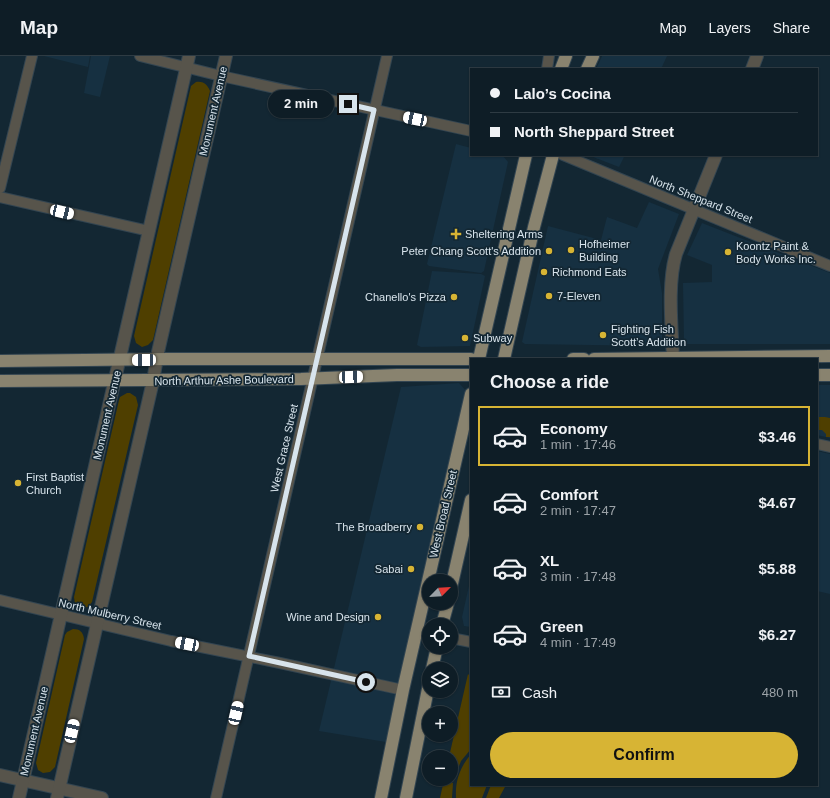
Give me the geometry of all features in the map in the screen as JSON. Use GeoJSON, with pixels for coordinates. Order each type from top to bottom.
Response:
{"type":"FeatureCollection","features":[{"type":"Feature","properties":{"kind":"main road"},"geometry":{"type":"LineString","coordinates":[[561,68],[566,56]]}},
{"type":"Feature","properties":{"kind":"main road"},"geometry":{"type":"LineString","coordinates":[[587,68],[593,56]]}},
{"type":"Feature","properties":{"kind":"main road"},"geometry":{"type":"LineString","coordinates":[[479,358],[526,156]]}},
{"type":"Feature","properties":{"kind":"main road"},"geometry":{"type":"LineString","coordinates":[[503,358],[534,227],[553,156]]}},
{"type":"Feature","properties":{"kind":"main road"},"geometry":{"type":"LineString","coordinates":[[725,358],[830,356]]}},
{"type":"Feature","properties":{"kind":"main road","name":"North Arthur Ashe Boulevard"},"geometry":{"type":"LineString","coordinates":[[0,361],[470,359]]}},
{"type":"Feature","properties":{"kind":"main road"},"geometry":{"type":"LineString","coordinates":[[818,374],[830,374]]}},
{"type":"Feature","properties":{"kind":"main road","name":"North Arthur Ashe Boulevard"},"geometry":{"type":"LineString","coordinates":[[0,381],[313,379],[470,375]]}},
{"type":"Feature","properties":{"kind":"main road","name":"West Broad Street"},"geometry":{"type":"LineString","coordinates":[[381,798],[403,690],[470,398]]}},
{"type":"Feature","properties":{"kind":"main road"},"geometry":{"type":"LineString","coordinates":[[454,574],[470,504]]}},
{"type":"Feature","properties":{"kind":"main road"},"geometry":{"type":"LineString","coordinates":[[406,798],[426,698]]}},
{"type":"Feature","properties":{"kind":"street"},"geometry":{"type":"LineString","coordinates":[[0,188],[32,56]]}},
{"type":"Feature","properties":{"kind":"street"},"geometry":{"type":"LineString","coordinates":[[140,56],[188,62],[221,76],[470,131]]}},
{"type":"Feature","properties":{"kind":"street","name":"Monument Avenue"},"geometry":{"type":"LineString","coordinates":[[58,793],[226,56]]}},
{"type":"Feature","properties":{"kind":"street","name":"West Grace Street"},"geometry":{"type":"LineString","coordinates":[[216,798],[387,56]]}},
{"type":"Feature","properties":{"kind":"street"},"geometry":{"type":"LineString","coordinates":[[547,68],[549,56]]}},
{"type":"Feature","properties":{"kind":"street"},"geometry":{"type":"LineString","coordinates":[[752,68],[758,56]]}},
{"type":"Feature","properties":{"kind":"street","name":"Monument Avenue"},"geometry":{"type":"LineString","coordinates":[[19,798],[188,62]]}},
{"type":"Feature","properties":{"kind":"street","name":"North Sheppard Street"},"geometry":{"type":"LineString","coordinates":[[565,156],[830,266]]}},
{"type":"Feature","properties":{"kind":"street"},"geometry":{"type":"LineString","coordinates":[[673,358],[671,287],[672,265],[716,156]]}},
{"type":"Feature","properties":{"kind":"street"},"geometry":{"type":"LineString","coordinates":[[0,198],[149,231]]}},
{"type":"Feature","properties":{"kind":"street"},"geometry":{"type":"LineString","coordinates":[[818,444],[830,447]]}},
{"type":"Feature","properties":{"kind":"street","name":"North Mulberry Street"},"geometry":{"type":"LineString","coordinates":[[0,600],[171,641],[249,656],[403,690]]}},
{"type":"Feature","properties":{"kind":"street"},"geometry":{"type":"LineString","coordinates":[[417,629],[422,630]]}},
{"type":"Feature","properties":{"kind":"street"},"geometry":{"type":"LineString","coordinates":[[458,639],[470,642]]}},
{"type":"Feature","properties":{"kind":"street"},"geometry":{"type":"LineString","coordinates":[[0,775],[23,780],[58,793],[102,798]]}},
{"type":"Feature","properties":{"kind":"shaded area"},"geometry":{"type":"Polygon","coordinates":[[[44,56],[90,56],[88,67],[44,56]]]}},
{"type":"Feature","properties":{"kind":"shaded area"},"geometry":{"type":"Polygon","coordinates":[[[91,56],[110,56],[100,97],[84,93],[91,56]]]}},
{"type":"Feature","properties":{"kind":"shaded area"},"geometry":{"type":"Polygon","coordinates":[[[602,56],[667,56],[661,68],[596,68],[602,56]]]}},
{"type":"Feature","properties":{"kind":"shaded area"},"geometry":{"type":"Polygon","coordinates":[[[196,82],[201,82],[208,86],[210,91],[153,340],[148,345],[142,347],[136,343],[134,336],[191,86],[196,82]]]}},
{"type":"Feature","properties":{"kind":"shaded area"},"geometry":{"type":"Polygon","coordinates":[[[456,144],[470,148],[470,156],[503,156],[508,162],[484,271],[481,273],[429,266],[427,264],[456,144]]]}},
{"type":"Feature","properties":{"kind":"shaded area"},"geometry":{"type":"Polygon","coordinates":[[[591,156],[624,156],[619,167],[591,156]]]}},
{"type":"Feature","properties":{"kind":"shaded area"},"geometry":{"type":"Polygon","coordinates":[[[649,202],[679,214],[658,269],[662,293],[662,344],[658,346],[525,344],[522,342],[548,226],[601,240],[607,217],[637,228],[649,202]]]}},
{"type":"Feature","properties":{"kind":"shaded area"},"geometry":{"type":"Polygon","coordinates":[[[702,223],[830,273],[830,344],[687,344],[684,342],[683,283],[712,282],[712,265],[687,255],[702,223]]]}},
{"type":"Feature","properties":{"kind":"shaded area"},"geometry":{"type":"Polygon","coordinates":[[[432,271],[481,274],[485,276],[470,346],[421,347],[417,345],[432,271]]]}},
{"type":"Feature","properties":{"kind":"shaded area"},"geometry":{"type":"Polygon","coordinates":[[[459,383],[466,391],[424,574],[422,574],[422,584],[386,742],[319,731],[401,387],[459,383]]]}},
{"type":"Feature","properties":{"kind":"shaded area"},"geometry":{"type":"Polygon","coordinates":[[[818,385],[830,385],[830,438],[818,435],[818,385]]]}},
{"type":"Feature","properties":{"kind":"shaded area"},"geometry":{"type":"Polygon","coordinates":[[[130,393],[136,397],[138,405],[92,602],[88,607],[81,608],[75,604],[74,597],[119,400],[120,397],[130,393]]]}},
{"type":"Feature","properties":{"kind":"shaded area"},"geometry":{"type":"Polygon","coordinates":[[[818,417],[830,418],[830,437],[826,437],[826,434],[822,430],[818,430],[818,417]]]}},
{"type":"Feature","properties":{"kind":"shaded area"},"geometry":{"type":"Polygon","coordinates":[[[818,451],[830,454],[830,594],[818,591],[818,451]]]}},
{"type":"Feature","properties":{"kind":"shaded area"},"geometry":{"type":"Polygon","coordinates":[[[470,581],[470,627],[464,626],[462,617],[470,581]]]}},
{"type":"Feature","properties":{"kind":"shaded area"},"geometry":{"type":"Polygon","coordinates":[[[73,629],[81,631],[84,639],[55,767],[50,772],[43,773],[38,770],[36,763],[65,635],[73,629]]]}},
{"type":"Feature","properties":{"kind":"shaded area"},"geometry":{"type":"Polygon","coordinates":[[[468,674],[470,676],[470,750],[461,761],[458,769],[458,750],[451,750],[452,742],[458,742],[458,718],[468,674]]]}},
{"type":"Feature","properties":{"kind":"shaded area"},"geometry":{"type":"Polygon","coordinates":[[[470,755],[470,786],[487,786],[482,798],[456,798],[456,786],[458,786],[459,774],[470,755]]]}},
{"type":"Feature","properties":{"kind":"shaded area"},"geometry":{"type":"Polygon","coordinates":[[[443,786],[453,786],[452,798],[440,798],[443,786]]]}},
{"type":"Feature","properties":{"kind":"shaded area"},"geometry":{"type":"Polygon","coordinates":[[[491,786],[505,786],[499,798],[486,798],[491,786]]]}},
{"type":"Feature","properties":{"kind":"place","name":"Sheltering Arms"},"geometry":{"type":"Point","coordinates":[456,234]}},
{"type":"Feature","properties":{"kind":"place","name":"Hofheimer Building"},"geometry":{"type":"Point","coordinates":[571,250]}},
{"type":"Feature","properties":{"kind":"place","name":"Peter Chang Scott's Addition"},"geometry":{"type":"Point","coordinates":[549,251]}},
{"type":"Feature","properties":{"kind":"place","name":"Koontz Paint & Body Works Inc."},"geometry":{"type":"Point","coordinates":[728,252]}},
{"type":"Feature","properties":{"kind":"place","name":"Richmond Eats"},"geometry":{"type":"Point","coordinates":[544,272]}},
{"type":"Feature","properties":{"kind":"place","name":"7-Eleven"},"geometry":{"type":"Point","coordinates":[549,296]}},
{"type":"Feature","properties":{"kind":"place","name":"Chanello's Pizza"},"geometry":{"type":"Point","coordinates":[454,297]}},
{"type":"Feature","properties":{"kind":"place","name":"Fighting Fish Scott’s Addition"},"geometry":{"type":"Point","coordinates":[603,335]}},
{"type":"Feature","properties":{"kind":"place","name":"Subway"},"geometry":{"type":"Point","coordinates":[465,338]}},
{"type":"Feature","properties":{"kind":"place","name":"First Baptist Church"},"geometry":{"type":"Point","coordinates":[18,483]}},
{"type":"Feature","properties":{"kind":"place","name":"The Broadberry"},"geometry":{"type":"Point","coordinates":[420,527]}},
{"type":"Feature","properties":{"kind":"place","name":"Sabai"},"geometry":{"type":"Point","coordinates":[411,569]}},
{"type":"Feature","properties":{"kind":"place","name":"Wine and Design"},"geometry":{"type":"Point","coordinates":[378,617]}},
{"type":"Feature","properties":{"kind":"route"},"geometry":{"type":"LineString","coordinates":[[348,104],[374,110],[249,656],[366,682]]}}]}
